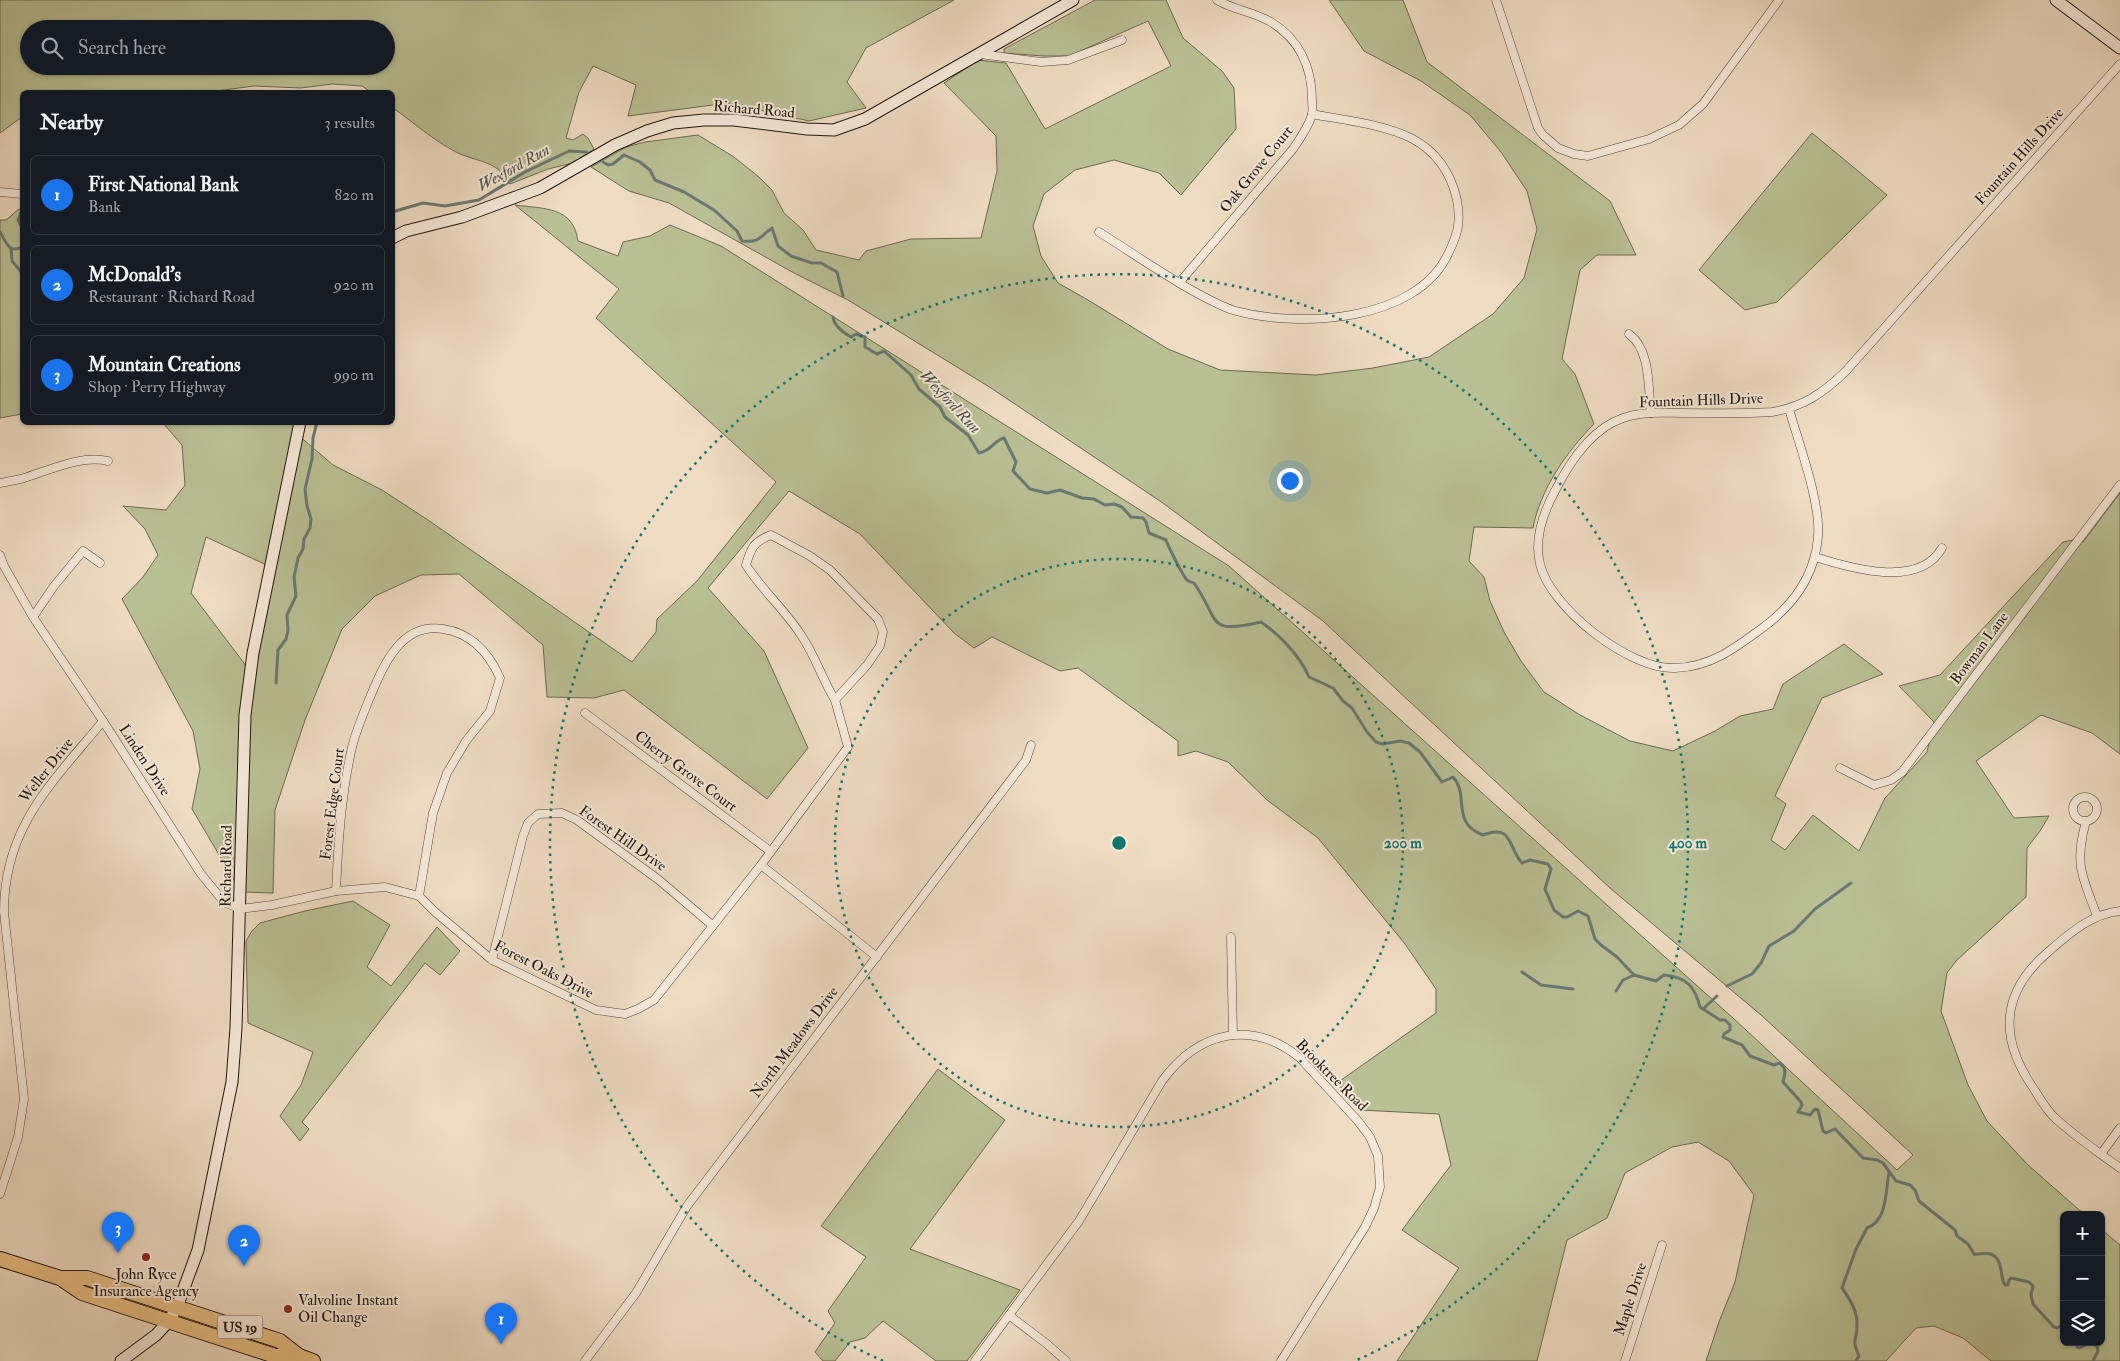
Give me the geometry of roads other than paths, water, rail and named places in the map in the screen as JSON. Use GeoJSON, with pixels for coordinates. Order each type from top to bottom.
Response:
{"type":"FeatureCollection","features":[{"type":"Feature","properties":{"kind":"highway","name":"US 19"},"geometry":{"type":"LineString","coordinates":[[0,1258],[60,1278],[82,1293],[275,1356],[299,1356]]}},
{"type":"Feature","properties":{"kind":"highway","name":"US 19"},"geometry":{"type":"LineString","coordinates":[[60,1278],[87,1278],[280,1341],[299,1356],[313,1361]]}},
{"type":"Feature","properties":{"kind":"street","name":"Richard Road"},"geometry":{"type":"LineString","coordinates":[[395,236],[406,231],[462,217],[540,188],[615,145],[646,131],[673,122],[734,120],[808,130],[834,130],[865,119],[893,105],[1073,0]]}},
{"type":"Feature","properties":{"kind":"street"},"geometry":{"type":"LineString","coordinates":[[1099,232],[1179,283],[1214,303],[1234,311],[1258,316],[1324,319],[1388,306],[1415,292],[1434,277],[1452,248],[1460,221],[1453,182],[1443,164],[1412,139],[1395,132],[1312,114],[1312,88],[1309,68],[1300,49],[1288,34],[1270,21],[1217,0]]}},
{"type":"Feature","properties":{"kind":"street"},"geometry":{"type":"LineString","coordinates":[[1496,0],[1538,128],[1543,136],[1558,148],[1574,154],[1588,156],[1649,139],[1679,126],[1688,119],[1704,104],[1779,0]]}},
{"type":"Feature","properties":{"kind":"street"},"geometry":{"type":"LineString","coordinates":[[2056,0],[2120,48]]}},
{"type":"Feature","properties":{"kind":"street"},"geometry":{"type":"LineString","coordinates":[[980,54],[1041,62],[1068,60],[1122,40]]}},
{"type":"Feature","properties":{"kind":"street","name":"Fountain Hills Drive"},"geometry":{"type":"LineString","coordinates":[[1789,409],[1817,509],[1818,537],[1815,557],[1804,584],[1780,614],[1727,654],[1694,666],[1665,668],[1642,662],[1604,640],[1578,618],[1552,591],[1540,563],[1539,533],[1545,511],[1559,483],[1580,451],[1592,437],[1619,420],[1651,413],[1755,413],[1789,409],[1813,398],[1845,372],[2120,64]]}},
{"type":"Feature","properties":{"kind":"street","name":"Oak Grove Court"},"geometry":{"type":"LineString","coordinates":[[1179,283],[1293,149],[1304,134],[1312,114]]}},
{"type":"Feature","properties":{"kind":"street"},"geometry":{"type":"LineString","coordinates":[[0,192],[20,194]]}},
{"type":"Feature","properties":{"kind":"street"},"geometry":{"type":"LineString","coordinates":[[1629,334],[1636,339],[1642,350],[1651,413]]}},
{"type":"Feature","properties":{"kind":"street","name":"Richard Road"},"geometry":{"type":"LineString","coordinates":[[121,1361],[156,1335],[169,1321],[176,1307],[202,1236],[232,1082],[235,1061],[245,715],[253,653],[299,425]]}},
{"type":"Feature","properties":{"kind":"street"},"geometry":{"type":"LineString","coordinates":[[0,483],[25,478],[61,466],[95,458],[108,461]]}},
{"type":"Feature","properties":{"kind":"street","name":"Bowman Lane"},"geometry":{"type":"LineString","coordinates":[[1840,768],[1874,785],[1891,780],[1902,772],[2120,485]]}},
{"type":"Feature","properties":{"kind":"street"},"geometry":{"type":"LineString","coordinates":[[835,700],[867,665],[880,646],[883,632],[878,619],[830,570],[810,556],[771,535],[758,540],[750,550],[746,565],[755,580],[774,598],[801,634],[835,700],[848,747],[761,865],[877,957]]}},
{"type":"Feature","properties":{"kind":"street"},"geometry":{"type":"LineString","coordinates":[[1815,557],[1865,571],[1893,572],[1920,567],[1936,557],[1942,548]]}},
{"type":"Feature","properties":{"kind":"street"},"geometry":{"type":"LineString","coordinates":[[33,617],[54,586],[83,551],[100,563]]}},
{"type":"Feature","properties":{"kind":"street","name":"Linden Drive"},"geometry":{"type":"LineString","coordinates":[[0,555],[2,567],[33,617],[103,721],[201,874],[224,902],[240,909]]}},
{"type":"Feature","properties":{"kind":"street","name":"Forest Edge Court"},"geometry":{"type":"LineString","coordinates":[[336,891],[341,818],[351,751],[360,722],[384,664],[397,646],[414,633],[433,628],[456,631],[471,640],[493,662],[500,678],[490,710],[466,740],[446,773],[433,813],[419,896]]}},
{"type":"Feature","properties":{"kind":"street","name":"Cherry Grove Court"},"geometry":{"type":"LineString","coordinates":[[585,713],[770,852]]}},
{"type":"Feature","properties":{"kind":"street","name":"Weller Drive"},"geometry":{"type":"LineString","coordinates":[[0,1194],[18,1137],[24,1099],[5,924],[4,893],[9,864],[16,841],[32,810],[103,721]]}},
{"type":"Feature","properties":{"kind":"street","name":"North Meadows Drive"},"geometry":{"type":"LineString","coordinates":[[586,1361],[636,1293],[687,1206],[1026,760],[1031,745]]}},
{"type":"Feature","properties":{"kind":"street","name":"Forest Hill Drive"},"geometry":{"type":"LineString","coordinates":[[492,960],[523,836],[528,823],[538,814],[562,813],[577,820],[659,880],[712,925]]}},
{"type":"Feature","properties":{"kind":"street"},"geometry":{"type":"LineString","coordinates":[[2086,821],[2079,858],[2083,880],[2097,916]]}},
{"type":"Feature","properties":{"kind":"street","name":"Forest Oaks Drive"},"geometry":{"type":"LineString","coordinates":[[240,909],[272,905],[336,891],[385,887],[419,896],[492,960],[596,1010],[625,1014],[654,1000],[761,865]]}},
{"type":"Feature","properties":{"kind":"street"},"geometry":{"type":"LineString","coordinates":[[2120,911],[2097,916],[2081,926],[2054,946],[2028,973],[2014,999],[2009,1029],[2013,1051],[2022,1072],[2047,1109],[2060,1122],[2120,1168]]}},
{"type":"Feature","properties":{"kind":"street"},"geometry":{"type":"LineString","coordinates":[[1231,937],[1233,1035]]}},
{"type":"Feature","properties":{"kind":"street","name":"Brooktree Road"},"geometry":{"type":"LineString","coordinates":[[975,1361],[1079,1221],[1162,1081],[1173,1066],[1183,1056],[1205,1043],[1233,1035],[1254,1036],[1273,1042],[1300,1058],[1365,1129],[1374,1146],[1380,1166],[1380,1187],[1370,1218],[1281,1361]]}},
{"type":"Feature","properties":{"kind":"street"},"geometry":{"type":"LineString","coordinates":[[2100,1154],[2120,1128]]}},
{"type":"Feature","properties":{"kind":"street","name":"Maple Drive"},"geometry":{"type":"LineString","coordinates":[[1625,1361],[1662,1245]]}},
{"type":"Feature","properties":{"kind":"street"},"geometry":{"type":"LineString","coordinates":[[1010,1316],[1048,1344],[1066,1361]]}},
{"type":"Feature","properties":{"kind":"waterway","name":"Wexford Run"},"geometry":{"type":"LineString","coordinates":[[395,211],[423,203],[445,206],[479,200],[525,172],[569,151],[587,152]]}},
{"type":"Feature","properties":{"kind":"waterway","name":"Wexford Run"},"geometry":{"type":"LineString","coordinates":[[603,162],[608,165],[613,164],[624,155],[640,162],[650,170],[655,180],[684,192],[714,210],[737,231],[742,241],[757,240],[772,228],[778,246],[791,256],[812,263],[821,263],[837,272],[843,296]]}},
{"type":"Feature","properties":{"kind":"waterway","name":"Wexford Run"},"geometry":{"type":"LineString","coordinates":[[20,216],[18,220],[20,224]]}},
{"type":"Feature","properties":{"kind":"waterway","name":"Wexford Run"},"geometry":{"type":"LineString","coordinates":[[0,232],[10,248],[20,248]]}},
{"type":"Feature","properties":{"kind":"waterway"},"geometry":{"type":"LineString","coordinates":[[11,248],[12,261],[20,271]]}},
{"type":"Feature","properties":{"kind":"waterway","name":"Wexford Run"},"geometry":{"type":"LineString","coordinates":[[833,317],[837,326],[845,333],[851,337],[856,334],[865,337],[865,347],[877,354],[884,351],[911,375],[919,389],[940,407],[945,417],[968,435],[979,453],[984,452],[1004,438],[1016,462],[1013,471],[1030,489],[1047,493],[1060,490],[1082,498],[1094,499],[1105,505],[1114,504],[1122,507],[1131,517],[1143,518],[1149,533],[1166,540],[1185,578],[1194,583],[1217,622],[1231,627],[1261,622],[1288,646],[1300,661],[1309,677],[1333,688],[1343,701],[1352,708],[1367,732],[1376,742],[1383,744],[1400,741],[1409,743],[1420,752],[1442,782],[1453,777],[1458,784],[1463,816],[1473,830],[1483,835],[1493,832],[1500,832],[1505,835],[1522,863],[1530,860],[1548,864],[1551,869],[1545,889],[1554,910],[1563,917],[1578,911],[1588,916],[1595,939],[1617,957],[1634,975],[1656,981],[1664,975],[1672,976],[1689,984],[1696,994],[1700,1007],[1720,1020],[1725,1020],[1730,1025],[1730,1030],[1723,1037],[1742,1045],[1750,1056],[1774,1065],[1780,1063],[1784,1067],[1783,1082],[1802,1105],[1798,1112],[1810,1115],[1815,1109],[1818,1110],[1823,1131],[1826,1133],[1835,1129],[1863,1158],[1883,1163],[1896,1181],[1910,1185],[1915,1190],[1919,1201],[1955,1230],[1957,1236],[1968,1244],[1974,1254],[1988,1253],[1997,1259],[2005,1285],[2008,1285],[2011,1278],[2029,1282],[2033,1286],[2031,1294],[2033,1304],[2054,1327],[2060,1326]]}},
{"type":"Feature","properties":{"kind":"waterway"},"geometry":{"type":"LineString","coordinates":[[276,683],[278,650],[286,639],[288,630],[287,615],[296,596],[294,577],[298,558],[310,528],[311,519],[305,489],[312,459],[313,438],[316,425]]}},
{"type":"Feature","properties":{"kind":"waterway"},"geometry":{"type":"LineString","coordinates":[[1727,986],[1752,974],[1761,963],[1769,946],[1794,931],[1815,909],[1851,883]]}},
{"type":"Feature","properties":{"kind":"waterway"},"geometry":{"type":"LineString","coordinates":[[1522,972],[1541,985],[1573,989]]}},
{"type":"Feature","properties":{"kind":"waterway"},"geometry":{"type":"LineString","coordinates":[[1616,991],[1623,980],[1634,975]]}},
{"type":"Feature","properties":{"kind":"waterway"},"geometry":{"type":"LineString","coordinates":[[1703,1009],[1717,996]]}},
{"type":"Feature","properties":{"kind":"waterway"},"geometry":{"type":"LineString","coordinates":[[1856,1361],[1859,1356],[1855,1343],[1857,1320],[1851,1301],[1842,1288],[1856,1249],[1867,1228],[1879,1219],[1882,1212],[1889,1173]]}},
{"type":"Feature","properties":{"kind":"waterway","name":"Wexford Run"},"geometry":{"type":"LineString","coordinates":[[2077,1346],[2079,1348],[2083,1346]]}},
{"type":"Feature","properties":{"kind":"waterway","name":"Wexford Run"},"geometry":{"type":"LineString","coordinates":[[2093,1361],[2098,1351],[2097,1346]]}},
{"type":"Feature","properties":{"kind":"place","name":"Mountain Creations"},"geometry":{"type":"Point","coordinates":[118,1253]}},
{"type":"Feature","properties":{"kind":"place","name":"John Ryce Insurance Agency"},"geometry":{"type":"Point","coordinates":[146,1257]}},
{"type":"Feature","properties":{"kind":"place","name":"McDonald's"},"geometry":{"type":"Point","coordinates":[244,1266]}},
{"type":"Feature","properties":{"kind":"place","name":"Valvoline Instant Oil Change"},"geometry":{"type":"Point","coordinates":[288,1309]}},
{"type":"Feature","properties":{"kind":"place","name":"First National Bank"},"geometry":{"type":"Point","coordinates":[501,1344]}}]}
